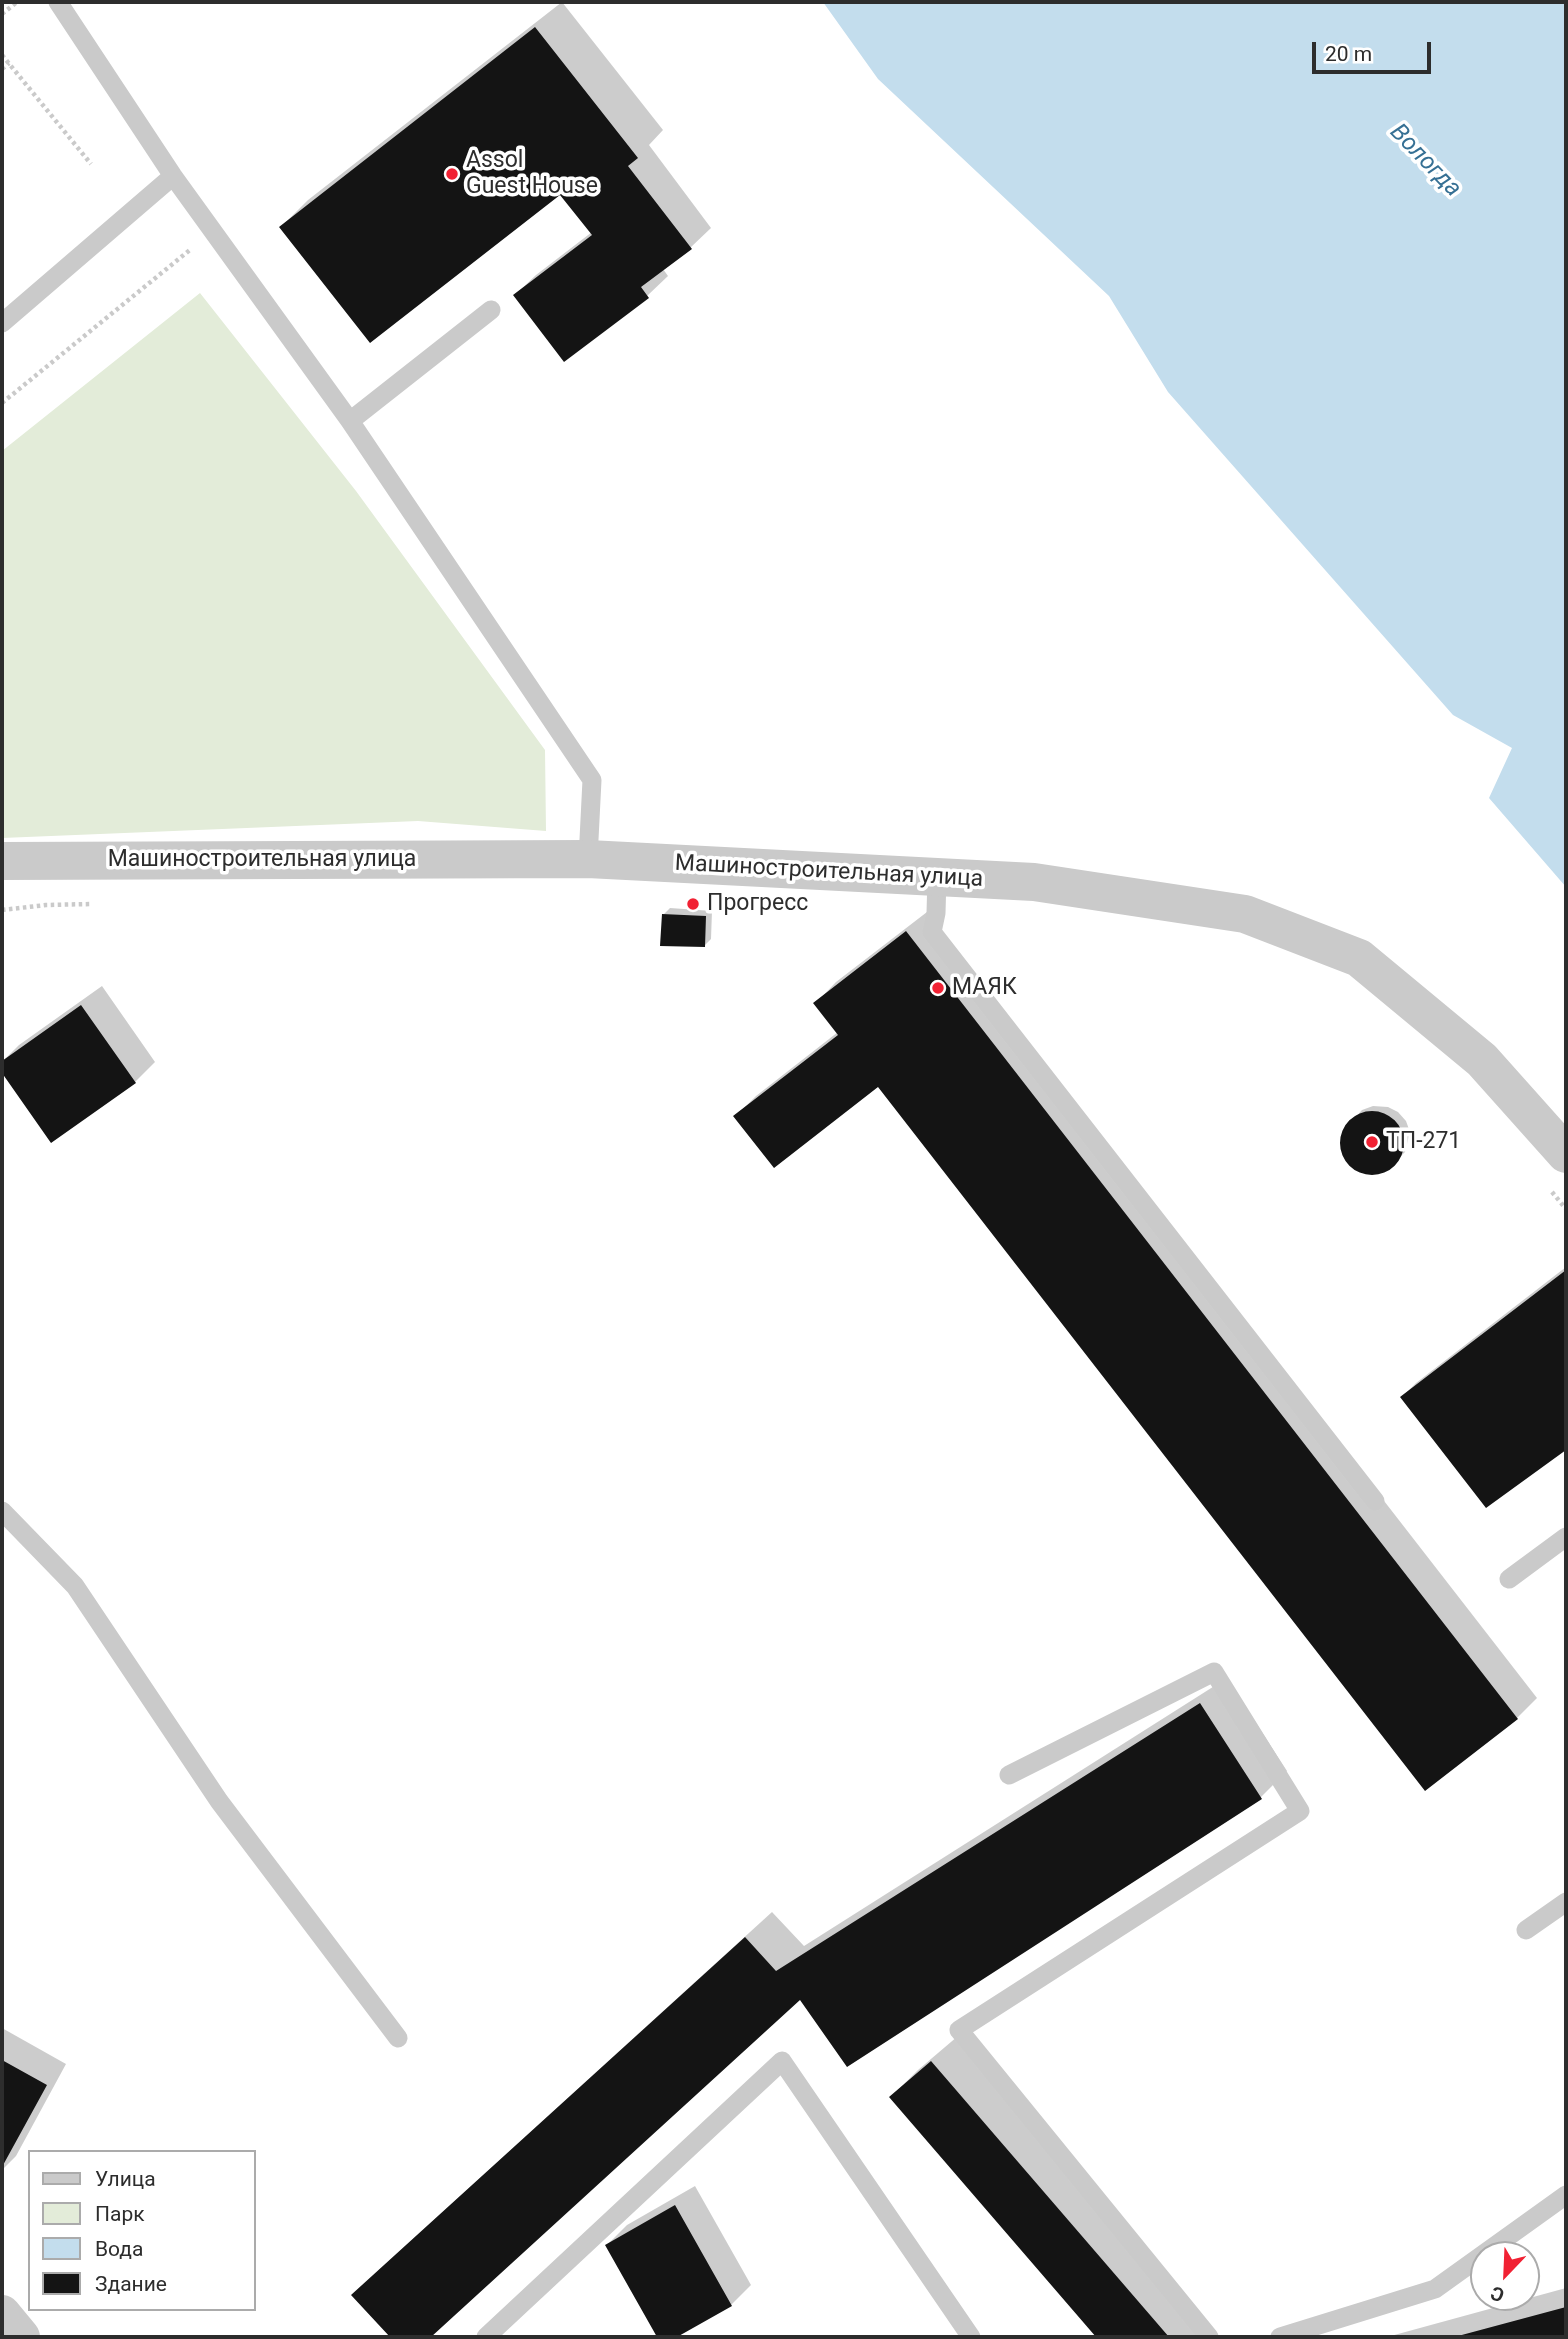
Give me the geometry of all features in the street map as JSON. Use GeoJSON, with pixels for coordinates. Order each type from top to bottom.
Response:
{"type":"FeatureCollection","features":[{"type":"Feature","properties":{"kind":"street","name":"Машиностроительная улица"},"geometry":{"type":"LineString","coordinates":[[2,860],[588,859],[1034,882],[1245,914],[1359,958],[1482,1060],[1566,1154]]}},
{"type":"Feature","properties":{"kind":"street"},"geometry":{"type":"LineString","coordinates":[[2,2314],[21,2337]]}},
{"type":"Feature","properties":{"kind":"lane"},"geometry":{"type":"LineString","coordinates":[[58,2],[173,176],[350,421],[592,780],[588,859]]}},
{"type":"Feature","properties":{"kind":"lane"},"geometry":{"type":"LineString","coordinates":[[2,323],[173,176]]}},
{"type":"Feature","properties":{"kind":"lane"},"geometry":{"type":"LineString","coordinates":[[350,421],[491,310]]}},
{"type":"Feature","properties":{"kind":"lane"},"geometry":{"type":"LineString","coordinates":[[937,877],[936,913],[932,932],[1375,1502]]}},
{"type":"Feature","properties":{"kind":"lane"},"geometry":{"type":"LineString","coordinates":[[2,1511],[75,1586],[219,1801],[398,2038]]}},
{"type":"Feature","properties":{"kind":"lane"},"geometry":{"type":"LineString","coordinates":[[1509,1579],[1566,1537]]}},
{"type":"Feature","properties":{"kind":"lane"},"geometry":{"type":"LineString","coordinates":[[1009,1775],[1214,1672],[1300,1811],[959,2030],[1209,2337]]}},
{"type":"Feature","properties":{"kind":"lane"},"geometry":{"type":"LineString","coordinates":[[1526,1930],[1566,1902]]}},
{"type":"Feature","properties":{"kind":"lane"},"geometry":{"type":"LineString","coordinates":[[486,2337],[782,2061],[971,2337]]}},
{"type":"Feature","properties":{"kind":"lane"},"geometry":{"type":"LineString","coordinates":[[1280,2337],[1435,2289],[1566,2195]]}},
{"type":"Feature","properties":{"kind":"path"},"geometry":{"type":"LineString","coordinates":[[2,14],[17,2]]}},
{"type":"Feature","properties":{"kind":"path"},"geometry":{"type":"LineString","coordinates":[[2,55],[91,164]]}},
{"type":"Feature","properties":{"kind":"path"},"geometry":{"type":"LineString","coordinates":[[2,69],[9,63]]}},
{"type":"Feature","properties":{"kind":"path"},"geometry":{"type":"LineString","coordinates":[[2,403],[213,231]]}},
{"type":"Feature","properties":{"kind":"path"},"geometry":{"type":"LineString","coordinates":[[2,910],[102,903]]}},
{"type":"Feature","properties":{"kind":"path"},"geometry":{"type":"LineString","coordinates":[[1549,1189],[1566,1209]]}},
{"type":"Feature","properties":{"kind":"green space"},"geometry":{"type":"Polygon","coordinates":[[[200,293],[356,491],[545,750],[546,831],[418,821],[2,838],[2,451],[200,293]]]}},
{"type":"Feature","properties":{"kind":"water","name":"Вологда"},"geometry":{"type":"Polygon","coordinates":[[[823,2],[1566,2],[1566,887],[1489,798],[1512,748],[1453,715],[1168,392],[1109,296],[878,79],[823,2]]]}},
{"type":"Feature","properties":{"kind":"building"},"geometry":{"type":"Polygon","coordinates":[[[535,27],[638,158],[628,166],[692,249],[641,287],[649,298],[564,362],[513,295],[592,235],[560,195],[370,343],[279,227],[535,27]]]}},
{"type":"Feature","properties":{"kind":"building"},"geometry":{"type":"Polygon","coordinates":[[[662,914],[706,916],[705,947],[660,946],[662,914]]]}},
{"type":"Feature","properties":{"kind":"building"},"geometry":{"type":"Polygon","coordinates":[[[906,931],[1518,1719],[1425,1791],[878,1087],[774,1168],[733,1116],[838,1035],[813,1003],[906,931]]]}},
{"type":"Feature","properties":{"kind":"building"},"geometry":{"type":"Polygon","coordinates":[[[81,1005],[136,1083],[51,1143],[2,1073],[2,1061],[81,1005]]]}},
{"type":"Feature","properties":{"kind":"building","name":"ТП-271"},"geometry":{"type":"Polygon","coordinates":[[[1372,1111],[1390,1117],[1398,1125],[1404,1143],[1398,1161],[1390,1169],[1372,1175],[1354,1169],[1346,1161],[1340,1143],[1346,1125],[1354,1117],[1372,1111]]]}},
{"type":"Feature","properties":{"kind":"building"},"geometry":{"type":"Polygon","coordinates":[[[1566,1270],[1566,1450],[1486,1508],[1400,1397],[1566,1270]]]}},
{"type":"Feature","properties":{"kind":"building"},"geometry":{"type":"Polygon","coordinates":[[[1200,1703],[1262,1799],[847,2067],[800,2000],[431,2337],[390,2337],[351,2295],[745,1937],[776,1971],[1200,1703]]]}},
{"type":"Feature","properties":{"kind":"building"},"geometry":{"type":"Polygon","coordinates":[[[2,2060],[47,2085],[2,2167],[2,2060]]]}},
{"type":"Feature","properties":{"kind":"building"},"geometry":{"type":"Polygon","coordinates":[[[931,2061],[1169,2337],[1096,2337],[889,2097],[931,2061]]]}},
{"type":"Feature","properties":{"kind":"building"},"geometry":{"type":"Polygon","coordinates":[[[675,2205],[732,2306],[677,2337],[657,2337],[605,2245],[675,2205]]]}},
{"type":"Feature","properties":{"kind":"building"},"geometry":{"type":"Polygon","coordinates":[[[1566,2307],[1566,2337],[1458,2337],[1458,2336],[1566,2307]]]}},
{"type":"Feature","properties":{"kind":"place","name":"Assol Guest House"},"geometry":{"type":"Point","coordinates":[452,174]}},
{"type":"Feature","properties":{"kind":"place","name":"Прогресс"},"geometry":{"type":"Point","coordinates":[693,904]}},
{"type":"Feature","properties":{"kind":"place","name":"МАЯК"},"geometry":{"type":"Point","coordinates":[938,988]}},
{"type":"Feature","properties":{"kind":"place","name":"ТП-271"},"geometry":{"type":"Point","coordinates":[1372,1142]}}]}
